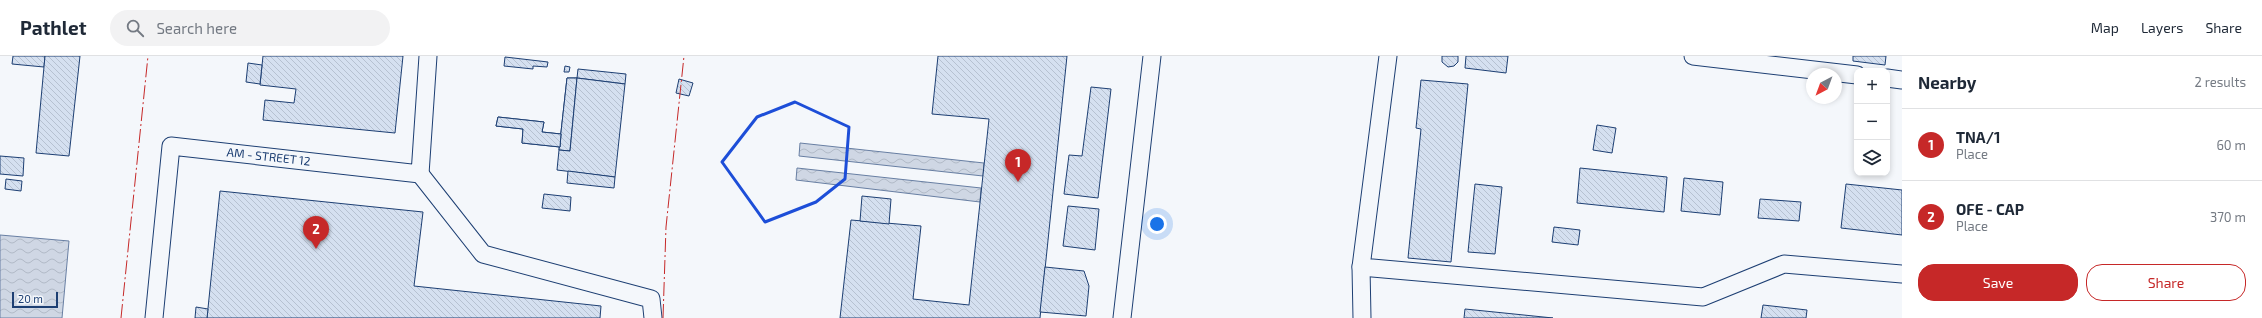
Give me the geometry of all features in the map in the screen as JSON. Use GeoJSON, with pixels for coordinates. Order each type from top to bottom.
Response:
{"type":"FeatureCollection","features":[{"type":"Feature","properties":{"kind":"lane"},"geometry":{"type":"LineString","coordinates":[[428,56],[420,174],[483,254],[651,299],[653,318]]}},
{"type":"Feature","properties":{"kind":"lane"},"geometry":{"type":"LineString","coordinates":[[1122,318],[1152,56]]}},
{"type":"Feature","properties":{"kind":"lane"},"geometry":{"type":"LineString","coordinates":[[1362,318],[1361,267],[1388,56]]}},
{"type":"Feature","properties":{"kind":"lane"},"geometry":{"type":"LineString","coordinates":[[1693,56],[1854,74]]}},
{"type":"Feature","properties":{"kind":"lane"},"geometry":{"type":"LineString","coordinates":[[1890,78],[1902,80]]}},
{"type":"Feature","properties":{"kind":"lane","name":"AM - STREET 12"},"geometry":{"type":"LineString","coordinates":[[154,318],[171,146],[420,174]]}},
{"type":"Feature","properties":{"kind":"lane"},"geometry":{"type":"LineString","coordinates":[[1361,267],[1703,297],[1784,264],[1902,274]]}},
{"type":"Feature","properties":{"kind":"highlighted area"},"geometry":{"type":"Polygon","coordinates":[[[795,102],[849,127],[845,179],[816,202],[765,222],[722,162],[757,117],[795,102]]]}},
{"type":"Feature","properties":{"kind":"water"},"geometry":{"type":"Polygon","coordinates":[[[800,143],[984,163],[983,176],[799,156],[800,143]]]}},
{"type":"Feature","properties":{"kind":"water"},"geometry":{"type":"Polygon","coordinates":[[[797,168],[981,188],[980,202],[796,180],[797,168]]]}},
{"type":"Feature","properties":{"kind":"water"},"geometry":{"type":"Polygon","coordinates":[[[0,235],[69,241],[62,318],[0,318],[0,235]]]}},
{"type":"Feature","properties":{"kind":"building"},"geometry":{"type":"Polygon","coordinates":[[[13,56],[45,56],[44,67],[12,64],[13,56]]]}},
{"type":"Feature","properties":{"kind":"building"},"geometry":{"type":"Polygon","coordinates":[[[45,56],[80,56],[69,156],[36,153],[45,56]]]}},
{"type":"Feature","properties":{"kind":"building"},"geometry":{"type":"Polygon","coordinates":[[[263,56],[403,56],[395,133],[263,120],[265,100],[294,103],[296,89],[260,85],[263,56]]]}},
{"type":"Feature","properties":{"kind":"building"},"geometry":{"type":"Polygon","coordinates":[[[938,56],[1067,56],[1040,318],[840,318],[851,220],[921,226],[913,299],[969,305],[989,119],[932,114],[938,56]]]}},
{"type":"Feature","properties":{"kind":"building"},"geometry":{"type":"Polygon","coordinates":[[[1442,56],[1458,56],[1458,62],[1454,66],[1448,67],[1442,62],[1442,56]]]}},
{"type":"Feature","properties":{"kind":"building"},"geometry":{"type":"Polygon","coordinates":[[[1466,56],[1508,56],[1506,73],[1465,68],[1466,56]]]}},
{"type":"Feature","properties":{"kind":"building"},"geometry":{"type":"Polygon","coordinates":[[[1853,56],[1886,56],[1885,65],[1853,61],[1853,56]]]}},
{"type":"Feature","properties":{"kind":"building"},"geometry":{"type":"Polygon","coordinates":[[[505,57],[548,62],[547,67],[533,66],[533,69],[504,66],[505,57]]]}},
{"type":"Feature","properties":{"kind":"building"},"geometry":{"type":"Polygon","coordinates":[[[248,63],[262,65],[260,84],[246,82],[248,63]]]}},
{"type":"Feature","properties":{"kind":"building"},"geometry":{"type":"Polygon","coordinates":[[[565,66],[570,67],[569,72],[564,72],[565,66]]]}},
{"type":"Feature","properties":{"kind":"building"},"geometry":{"type":"Polygon","coordinates":[[[578,69],[626,74],[625,84],[577,78],[578,69]]]}},
{"type":"Feature","properties":{"kind":"building"},"geometry":{"type":"Polygon","coordinates":[[[567,78],[577,78],[570,151],[559,150],[567,78]]]}},
{"type":"Feature","properties":{"kind":"building"},"geometry":{"type":"Polygon","coordinates":[[[567,78],[577,78],[570,151],[559,150],[567,78]]]}},
{"type":"Feature","properties":{"kind":"building"},"geometry":{"type":"Polygon","coordinates":[[[577,78],[625,84],[615,177],[557,170],[559,150],[570,151],[577,78]]]}},
{"type":"Feature","properties":{"kind":"building"},"geometry":{"type":"Polygon","coordinates":[[[679,79],[693,83],[689,96],[676,93],[679,79]]]}},
{"type":"Feature","properties":{"kind":"building"},"geometry":{"type":"Polygon","coordinates":[[[1421,80],[1468,84],[1451,262],[1408,258],[1421,129],[1416,128],[1421,80]]]}},
{"type":"Feature","properties":{"kind":"building"},"geometry":{"type":"Polygon","coordinates":[[[1091,87],[1111,89],[1098,198],[1064,194],[1069,155],[1082,156],[1091,87]]]}},
{"type":"Feature","properties":{"kind":"building"},"geometry":{"type":"Polygon","coordinates":[[[498,117],[544,122],[542,132],[561,134],[560,147],[522,143],[523,129],[496,126],[498,117]]]}},
{"type":"Feature","properties":{"kind":"building"},"geometry":{"type":"Polygon","coordinates":[[[498,117],[544,122],[542,132],[561,134],[560,147],[522,143],[523,129],[496,126],[498,117]]]}},
{"type":"Feature","properties":{"kind":"building"},"geometry":{"type":"Polygon","coordinates":[[[1597,125],[1616,128],[1612,153],[1593,150],[1597,125]]]}},
{"type":"Feature","properties":{"kind":"building"},"geometry":{"type":"Polygon","coordinates":[[[0,156],[24,158],[23,176],[0,174],[0,156]]]}},
{"type":"Feature","properties":{"kind":"building"},"geometry":{"type":"Polygon","coordinates":[[[1580,168],[1667,177],[1664,212],[1577,203],[1580,168]]]}},
{"type":"Feature","properties":{"kind":"building"},"geometry":{"type":"Polygon","coordinates":[[[568,171],[615,177],[614,188],[567,183],[568,171]]]}},
{"type":"Feature","properties":{"kind":"building"},"geometry":{"type":"Polygon","coordinates":[[[1684,178],[1723,182],[1720,215],[1681,211],[1684,178]]]}},
{"type":"Feature","properties":{"kind":"building"},"geometry":{"type":"Polygon","coordinates":[[[6,179],[22,181],[21,191],[5,189],[6,179]]]}},
{"type":"Feature","properties":{"kind":"building"},"geometry":{"type":"Polygon","coordinates":[[[1475,184],[1502,187],[1495,254],[1468,252],[1475,184]]]}},
{"type":"Feature","properties":{"kind":"building"},"geometry":{"type":"Polygon","coordinates":[[[1846,184],[1902,190],[1902,235],[1841,228],[1846,184]]]}},
{"type":"Feature","properties":{"kind":"building"},"geometry":{"type":"Polygon","coordinates":[[[220,191],[423,212],[414,286],[601,306],[600,318],[207,318],[220,191]]]}},
{"type":"Feature","properties":{"kind":"building"},"geometry":{"type":"Polygon","coordinates":[[[544,194],[571,197],[570,211],[542,208],[544,194]]]}},
{"type":"Feature","properties":{"kind":"building"},"geometry":{"type":"Polygon","coordinates":[[[862,196],[891,199],[889,224],[860,221],[862,196]]]}},
{"type":"Feature","properties":{"kind":"building"},"geometry":{"type":"Polygon","coordinates":[[[1760,199],[1801,202],[1799,221],[1758,218],[1760,199]]]}},
{"type":"Feature","properties":{"kind":"building"},"geometry":{"type":"Polygon","coordinates":[[[1068,206],[1099,209],[1095,250],[1063,246],[1068,206]]]}},
{"type":"Feature","properties":{"kind":"building"},"geometry":{"type":"Polygon","coordinates":[[[1554,227],[1580,230],[1578,245],[1552,242],[1554,227]]]}},
{"type":"Feature","properties":{"kind":"building"},"geometry":{"type":"Polygon","coordinates":[[[1045,267],[1084,271],[1089,286],[1086,316],[1040,312],[1045,267]]]}},
{"type":"Feature","properties":{"kind":"building"},"geometry":{"type":"Polygon","coordinates":[[[1763,305],[1807,310],[1806,318],[1761,318],[1763,305]]]}},
{"type":"Feature","properties":{"kind":"building"},"geometry":{"type":"Polygon","coordinates":[[[196,307],[208,309],[207,318],[195,318],[196,307]]]}},
{"type":"Feature","properties":{"kind":"building"},"geometry":{"type":"Polygon","coordinates":[[[1465,309],[1553,318],[1464,318],[1465,309]]]}},
{"type":"Feature","properties":{"kind":"power"},"geometry":{"type":"LineString","coordinates":[[121,318],[148,56]]}},
{"type":"Feature","properties":{"kind":"power"},"geometry":{"type":"LineString","coordinates":[[663,318],[666,227],[684,56]]}},
{"type":"Feature","properties":{"kind":"place","name":"TNA/1"},"geometry":{"type":"Point","coordinates":[1018,182]}},
{"type":"Feature","properties":{"kind":"place","name":"OFE - CAP"},"geometry":{"type":"Point","coordinates":[316,249]}}]}
